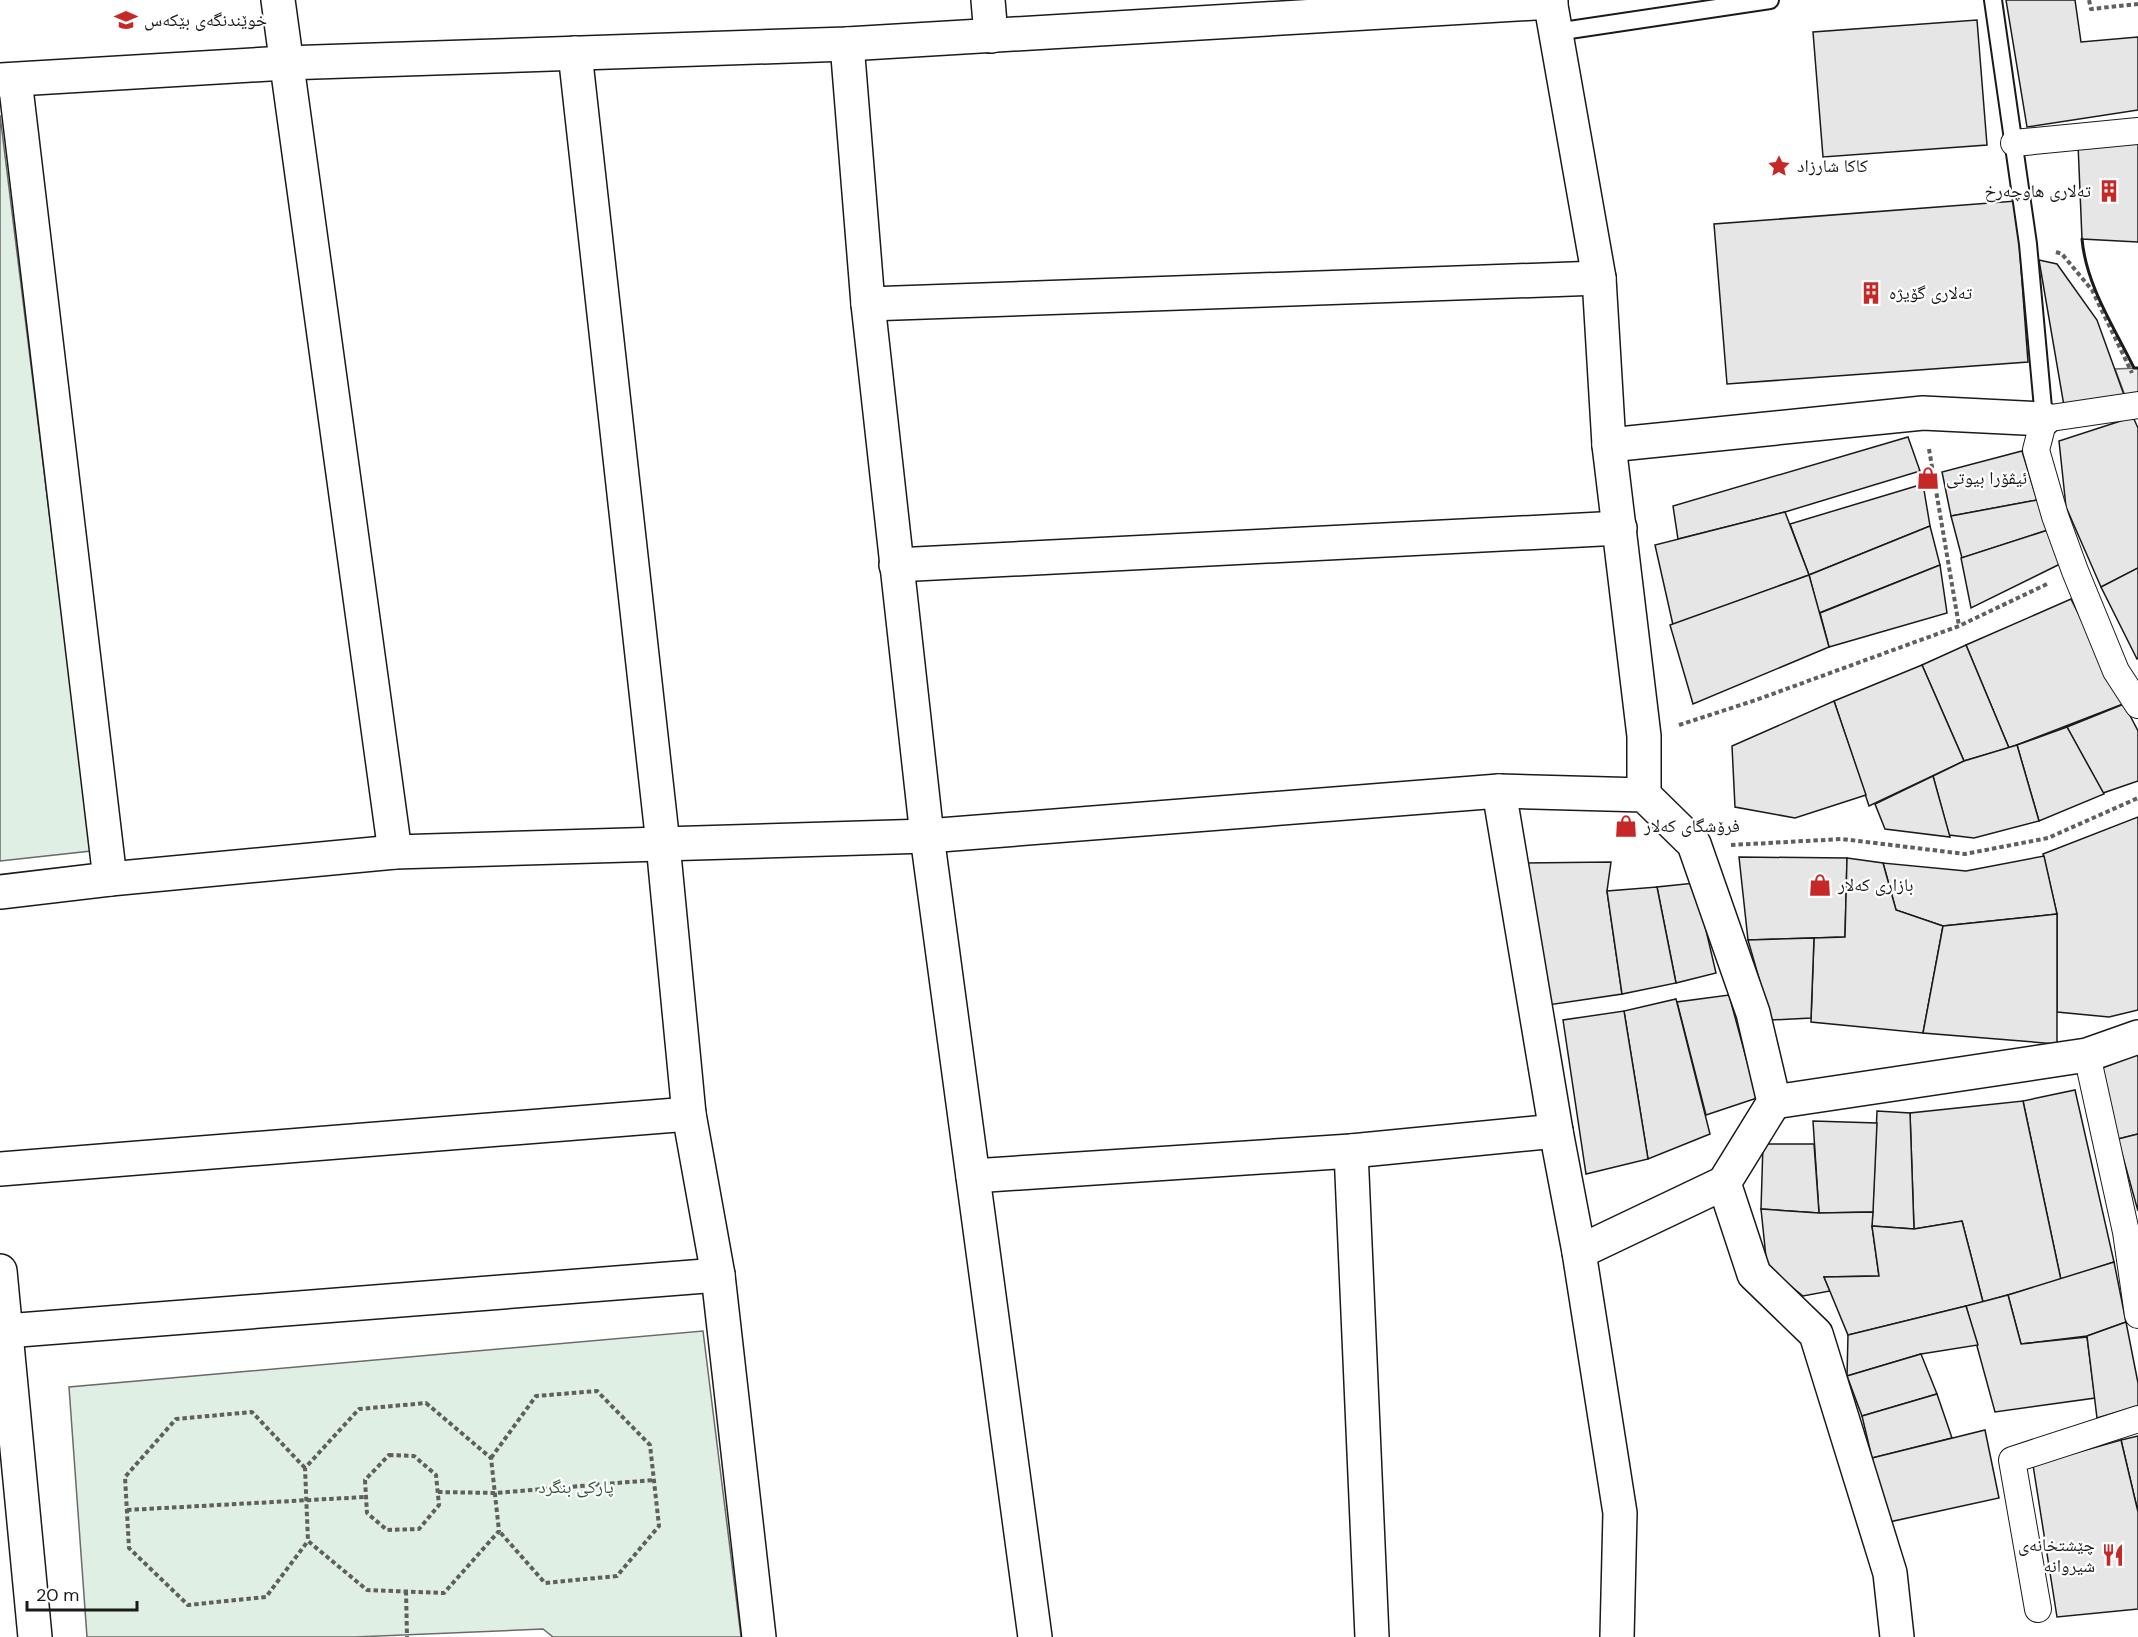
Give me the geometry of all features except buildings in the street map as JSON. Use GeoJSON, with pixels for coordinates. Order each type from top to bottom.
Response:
{"type":"FeatureCollection","features":[{"type":"Feature","properties":{"kind":"street"},"geometry":{"type":"LineString","coordinates":[[278,0],[395,852]]}},
{"type":"Feature","properties":{"kind":"street"},"geometry":{"type":"LineString","coordinates":[[988,0],[991,36]]}},
{"type":"Feature","properties":{"kind":"street"},"geometry":{"type":"LineString","coordinates":[[110,879],[8,80],[285,63],[848,44],[1552,11],[1599,278],[1609,445],[1644,736],[1644,795]]}},
{"type":"Feature","properties":{"kind":"street"},"geometry":{"type":"LineString","coordinates":[[848,44],[868,304],[927,836],[1035,1637]]}},
{"type":"Feature","properties":{"kind":"street"},"geometry":{"type":"LineString","coordinates":[[575,53],[663,844],[689,1114],[718,1275],[759,1637]]}},
{"type":"Feature","properties":{"kind":"street"},"geometry":{"type":"LineString","coordinates":[[2014,143],[2138,131]]}},
{"type":"Feature","properties":{"kind":"street"},"geometry":{"type":"LineString","coordinates":[[868,304],[1599,278]]}},
{"type":"Feature","properties":{"kind":"street"},"geometry":{"type":"LineString","coordinates":[[1609,445],[1923,413],[2044,419],[2138,405]]}},
{"type":"Feature","properties":{"kind":"street"},"geometry":{"type":"LineString","coordinates":[[2044,419],[2036,450],[2055,516],[2074,572],[2116,671],[2138,705]]}},
{"type":"Feature","properties":{"kind":"street"},"geometry":{"type":"LineString","coordinates":[[896,564],[1620,528]]}},
{"type":"Feature","properties":{"kind":"street"},"geometry":{"type":"LineString","coordinates":[[0,892],[110,879],[395,852],[927,836],[1499,791],[1644,795],[1694,844],[1752,1013],[1774,1102],[1724,1183],[1579,1252]]}},
{"type":"Feature","properties":{"kind":"street"},"geometry":{"type":"LineString","coordinates":[[1499,791],[1556,1131],[1579,1252],[1620,1513],[1617,1637]]}},
{"type":"Feature","properties":{"kind":"street"},"geometry":{"type":"LineString","coordinates":[[1774,1102],[2087,1054],[2138,1037]]}},
{"type":"Feature","properties":{"kind":"street"},"geometry":{"type":"LineString","coordinates":[[2087,1054],[2126,1232],[2138,1315]]}},
{"type":"Feature","properties":{"kind":"street"},"geometry":{"type":"LineString","coordinates":[[0,1169],[689,1114]]}},
{"type":"Feature","properties":{"kind":"street"},"geometry":{"type":"LineString","coordinates":[[973,1176],[1351,1150],[1556,1131]]}},
{"type":"Feature","properties":{"kind":"street"},"geometry":{"type":"LineString","coordinates":[[1351,1150],[1372,1637]]}},
{"type":"Feature","properties":{"kind":"street"},"geometry":{"type":"LineString","coordinates":[[1724,1183],[1754,1274],[1816,1334],[1890,1574],[1897,1637]]}},
{"type":"Feature","properties":{"kind":"street"},"geometry":{"type":"LineString","coordinates":[[0,1270],[35,1637]]}},
{"type":"Feature","properties":{"kind":"street"},"geometry":{"type":"LineString","coordinates":[[6,1331],[718,1275]]}},
{"type":"Feature","properties":{"kind":"street"},"geometry":{"type":"LineString","coordinates":[[2038,1608],[2012,1460],[2138,1419]]}},
{"type":"Feature","properties":{"kind":"lane"},"geometry":{"type":"LineString","coordinates":[[1552,11],[1770,0]]}},
{"type":"Feature","properties":{"kind":"lane"},"geometry":{"type":"LineString","coordinates":[[1993,0],[2028,244],[2044,419]]}},
{"type":"Feature","properties":{"kind":"path"},"geometry":{"type":"LineString","coordinates":[[2089,0],[2091,9],[2138,4]]}},
{"type":"Feature","properties":{"kind":"path"},"geometry":{"type":"LineString","coordinates":[[2028,244],[2062,254],[2092,290],[2134,376]]}},
{"type":"Feature","properties":{"kind":"path"},"geometry":{"type":"LineString","coordinates":[[1923,413],[1959,626]]}},
{"type":"Feature","properties":{"kind":"path"},"geometry":{"type":"LineString","coordinates":[[1644,736],[1756,700],[1959,626],[2074,572]]}},
{"type":"Feature","properties":{"kind":"path"},"geometry":{"type":"LineString","coordinates":[[1694,844],[1732,845],[1842,839],[1965,854],[2048,838],[2138,798]]}},
{"type":"Feature","properties":{"kind":"path"},"geometry":{"type":"LineString","coordinates":[[597,1391],[651,1444],[654,1480],[659,1526],[616,1576],[544,1583],[499,1531],[491,1458],[536,1396],[597,1391]]}},
{"type":"Feature","properties":{"kind":"path"},"geometry":{"type":"LineString","coordinates":[[305,1468],[359,1409],[426,1403],[491,1458]]}},
{"type":"Feature","properties":{"kind":"path"},"geometry":{"type":"LineString","coordinates":[[252,1412],[305,1468],[307,1500],[308,1541],[266,1597],[188,1605],[129,1548],[125,1477],[176,1419],[252,1412]]}},
{"type":"Feature","properties":{"kind":"path"},"geometry":{"type":"LineString","coordinates":[[390,1455],[414,1456],[436,1475],[438,1492],[439,1504],[420,1529],[387,1530],[367,1513],[365,1480],[390,1455]]}},
{"type":"Feature","properties":{"kind":"path"},"geometry":{"type":"LineString","coordinates":[[438,1492],[495,1493],[654,1480]]}},
{"type":"Feature","properties":{"kind":"path"},"geometry":{"type":"LineString","coordinates":[[128,1510],[365,1497]]}},
{"type":"Feature","properties":{"kind":"path"},"geometry":{"type":"LineString","coordinates":[[308,1541],[368,1590],[444,1593],[499,1531]]}},
{"type":"Feature","properties":{"kind":"path"},"geometry":{"type":"LineString","coordinates":[[406,1591],[407,1637]]}},
{"type":"Feature","properties":{"kind":"green space"},"geometry":{"type":"Polygon","coordinates":[[[0,115],[91,851],[0,861],[0,115]]]}},
{"type":"Feature","properties":{"kind":"green space","name":"پارکی بنگرد"},"geometry":{"type":"Polygon","coordinates":[[[703,1331],[741,1637],[553,1637],[543,1629],[355,1637],[87,1637],[69,1387],[703,1331]]]}},
{"type":"Feature","properties":{"kind":"shaded area"},"geometry":{"type":"Polygon","coordinates":[[[2138,368],[2138,418],[2133,417],[2115,369],[2138,368]]]}},
{"type":"Feature","properties":{"kind":"wall"},"geometry":{"type":"LineString","coordinates":[[2082,239],[2095,289],[2134,368],[2138,368]]}},
{"type":"Feature","properties":{"kind":"place","name":"خوێندنگەی بێکەس"},"geometry":{"type":"Point","coordinates":[126,20]}},
{"type":"Feature","properties":{"kind":"place","name":"كاكا شارزاد"},"geometry":{"type":"Point","coordinates":[1779,166]}},
{"type":"Feature","properties":{"kind":"place","name":"تەلاری هاوچەرخ"},"geometry":{"type":"Point","coordinates":[2109,191]}},
{"type":"Feature","properties":{"kind":"place","name":"تەلاری گۆیژە"},"geometry":{"type":"Point","coordinates":[1871,293]}},
{"type":"Feature","properties":{"kind":"place","name":"ئیڤۆرا بیوتی"},"geometry":{"type":"Point","coordinates":[1928,478]}},
{"type":"Feature","properties":{"kind":"place","name":"فرۆشگای کەلار"},"geometry":{"type":"Point","coordinates":[1626,826]}},
{"type":"Feature","properties":{"kind":"place","name":"بازاری کەلار"},"geometry":{"type":"Point","coordinates":[1820,885]}},
{"type":"Feature","properties":{"kind":"place","name":"چێشتخانەی شیروانە"},"geometry":{"type":"Point","coordinates":[2113,1555]}}]}
